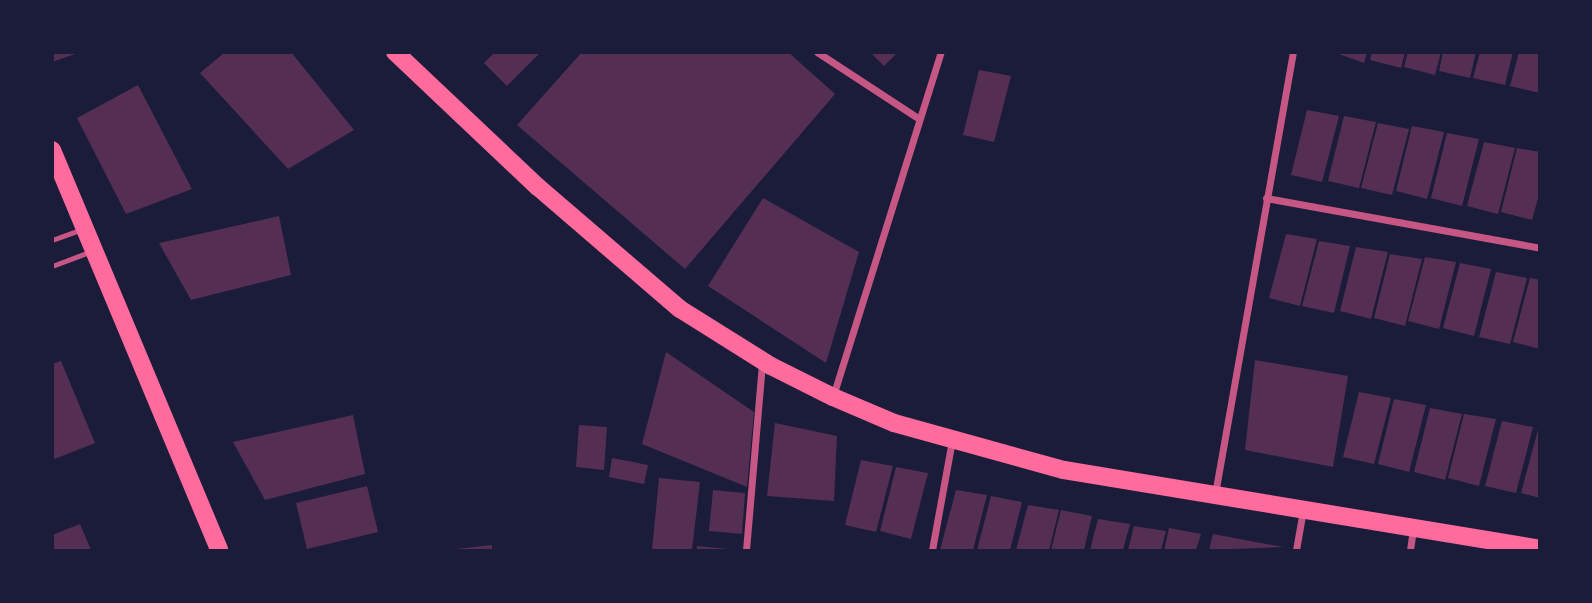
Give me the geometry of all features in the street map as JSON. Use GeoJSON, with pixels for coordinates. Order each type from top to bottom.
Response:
{"type":"FeatureCollection","features":[{"type":"Feature","properties":{"kind":"main road"},"geometry":{"type":"LineString","coordinates":[[395,52],[538,187],[681,309],[762,361],[833,397],[894,423],[1064,470],[1303,508],[1539,550]]}},
{"type":"Feature","properties":{"kind":"main road"},"geometry":{"type":"LineString","coordinates":[[52,150],[219,551]]}},
{"type":"Feature","properties":{"kind":"street"},"geometry":{"type":"LineString","coordinates":[[817,52],[918,118]]}},
{"type":"Feature","properties":{"kind":"street"},"geometry":{"type":"LineString","coordinates":[[833,397],[918,118],[941,52]]}},
{"type":"Feature","properties":{"kind":"street"},"geometry":{"type":"LineString","coordinates":[[1214,494],[1293,52]]}},
{"type":"Feature","properties":{"kind":"street"},"geometry":{"type":"LineString","coordinates":[[1266,198],[1539,248]]}},
{"type":"Feature","properties":{"kind":"street"},"geometry":{"type":"LineString","coordinates":[[746,551],[762,361]]}},
{"type":"Feature","properties":{"kind":"street"},"geometry":{"type":"LineString","coordinates":[[932,551],[952,439]]}},
{"type":"Feature","properties":{"kind":"street"},"geometry":{"type":"LineString","coordinates":[[1296,551],[1303,508]]}},
{"type":"Feature","properties":{"kind":"street"},"geometry":{"type":"LineString","coordinates":[[1410,551],[1413,529]]}},
{"type":"Feature","properties":{"kind":"lane"},"geometry":{"type":"LineString","coordinates":[[52,240],[83,228]]}},
{"type":"Feature","properties":{"kind":"lane"},"geometry":{"type":"LineString","coordinates":[[52,266],[92,251]]}},
{"type":"Feature","properties":{"kind":"building"},"geometry":{"type":"Polygon","coordinates":[[[52,52],[78,52],[78,53],[52,62],[52,52]]]}},
{"type":"Feature","properties":{"kind":"building"},"geometry":{"type":"Polygon","coordinates":[[[225,52],[291,52],[354,130],[288,169],[200,73],[225,52]]]}},
{"type":"Feature","properties":{"kind":"building"},"geometry":{"type":"Polygon","coordinates":[[[495,52],[541,52],[507,86],[484,63],[495,52]]]}},
{"type":"Feature","properties":{"kind":"building"},"geometry":{"type":"Polygon","coordinates":[[[582,52],[788,52],[835,94],[685,269],[517,125],[582,52]]]}},
{"type":"Feature","properties":{"kind":"building"},"geometry":{"type":"Polygon","coordinates":[[[870,52],[898,52],[884,66],[870,52]]]}},
{"type":"Feature","properties":{"kind":"building"},"geometry":{"type":"Polygon","coordinates":[[[1333,52],[1367,52],[1364,63],[1333,52]]]}},
{"type":"Feature","properties":{"kind":"building"},"geometry":{"type":"Polygon","coordinates":[[[1372,52],[1405,52],[1401,68],[1370,60],[1372,52]]]}},
{"type":"Feature","properties":{"kind":"building"},"geometry":{"type":"Polygon","coordinates":[[[1408,52],[1441,52],[1435,75],[1404,67],[1408,52]]]}},
{"type":"Feature","properties":{"kind":"building"},"geometry":{"type":"Polygon","coordinates":[[[1443,52],[1476,52],[1470,78],[1439,71],[1443,52]]]}},
{"type":"Feature","properties":{"kind":"building"},"geometry":{"type":"Polygon","coordinates":[[[1480,52],[1513,52],[1505,85],[1473,78],[1480,52]]]}},
{"type":"Feature","properties":{"kind":"building"},"geometry":{"type":"Polygon","coordinates":[[[1519,52],[1540,52],[1540,93],[1510,86],[1519,52]]]}},
{"type":"Feature","properties":{"kind":"building"},"geometry":{"type":"Polygon","coordinates":[[[979,70],[1011,76],[994,142],[963,135],[979,70]]]}},
{"type":"Feature","properties":{"kind":"building"},"geometry":{"type":"Polygon","coordinates":[[[138,85],[192,189],[126,214],[77,118],[138,85]]]}},
{"type":"Feature","properties":{"kind":"building"},"geometry":{"type":"Polygon","coordinates":[[[1307,110],[1339,116],[1322,182],[1291,175],[1307,110]]]}},
{"type":"Feature","properties":{"kind":"building"},"geometry":{"type":"Polygon","coordinates":[[[1344,116],[1376,122],[1359,188],[1328,181],[1344,116]]]}},
{"type":"Feature","properties":{"kind":"building"},"geometry":{"type":"Polygon","coordinates":[[[1378,123],[1409,129],[1392,195],[1361,188],[1378,123]]]}},
{"type":"Feature","properties":{"kind":"building"},"geometry":{"type":"Polygon","coordinates":[[[1412,126],[1444,132],[1427,199],[1396,191],[1412,126]]]}},
{"type":"Feature","properties":{"kind":"building"},"geometry":{"type":"Polygon","coordinates":[[[1447,133],[1479,139],[1462,206],[1431,198],[1447,133]]]}},
{"type":"Feature","properties":{"kind":"building"},"geometry":{"type":"Polygon","coordinates":[[[1484,142],[1515,148],[1498,214],[1467,206],[1484,142]]]}},
{"type":"Feature","properties":{"kind":"building"},"geometry":{"type":"Polygon","coordinates":[[[1517,148],[1540,152],[1540,191],[1532,220],[1501,212],[1517,148]]]}},
{"type":"Feature","properties":{"kind":"building"},"geometry":{"type":"Polygon","coordinates":[[[763,198],[859,252],[826,363],[708,286],[763,198]]]}},
{"type":"Feature","properties":{"kind":"building"},"geometry":{"type":"Polygon","coordinates":[[[279,216],[291,275],[191,300],[159,243],[279,216]]]}},
{"type":"Feature","properties":{"kind":"building"},"geometry":{"type":"Polygon","coordinates":[[[1286,234],[1317,239],[1300,306],[1269,298],[1286,234]]]}},
{"type":"Feature","properties":{"kind":"building"},"geometry":{"type":"Polygon","coordinates":[[[1319,241],[1350,246],[1334,313],[1302,306],[1319,241]]]}},
{"type":"Feature","properties":{"kind":"building"},"geometry":{"type":"Polygon","coordinates":[[[1356,247],[1388,252],[1371,319],[1340,311],[1356,247]]]}},
{"type":"Feature","properties":{"kind":"building"},"geometry":{"type":"Polygon","coordinates":[[[1390,254],[1422,259],[1405,326],[1374,318],[1390,254]]]}},
{"type":"Feature","properties":{"kind":"building"},"geometry":{"type":"Polygon","coordinates":[[[1425,257],[1456,262],[1439,329],[1408,321],[1425,257]]]}},
{"type":"Feature","properties":{"kind":"building"},"geometry":{"type":"Polygon","coordinates":[[[1460,263],[1491,269],[1474,336],[1443,328],[1460,263]]]}},
{"type":"Feature","properties":{"kind":"building"},"geometry":{"type":"Polygon","coordinates":[[[1496,272],[1527,278],[1510,344],[1479,337],[1496,272]]]}},
{"type":"Feature","properties":{"kind":"building"},"geometry":{"type":"Polygon","coordinates":[[[1530,278],[1540,280],[1540,349],[1513,342],[1530,278]]]}},
{"type":"Feature","properties":{"kind":"building"},"geometry":{"type":"Polygon","coordinates":[[[666,352],[754,412],[747,487],[642,444],[666,352]]]}},
{"type":"Feature","properties":{"kind":"building"},"geometry":{"type":"Polygon","coordinates":[[[1255,360],[1348,376],[1333,467],[1245,450],[1255,360]]]}},
{"type":"Feature","properties":{"kind":"building"},"geometry":{"type":"Polygon","coordinates":[[[61,361],[95,443],[52,460],[52,364],[61,361]]]}},
{"type":"Feature","properties":{"kind":"building"},"geometry":{"type":"Polygon","coordinates":[[[1359,392],[1391,398],[1374,464],[1343,457],[1359,392]]]}},
{"type":"Feature","properties":{"kind":"building"},"geometry":{"type":"Polygon","coordinates":[[[1394,399],[1426,405],[1409,472],[1378,464],[1394,399]]]}},
{"type":"Feature","properties":{"kind":"building"},"geometry":{"type":"Polygon","coordinates":[[[1430,408],[1462,414],[1445,480],[1414,472],[1430,408]]]}},
{"type":"Feature","properties":{"kind":"building"},"geometry":{"type":"Polygon","coordinates":[[[1464,414],[1496,419],[1479,486],[1448,478],[1464,414]]]}},
{"type":"Feature","properties":{"kind":"building"},"geometry":{"type":"Polygon","coordinates":[[[353,415],[365,474],[265,500],[233,442],[353,415]]]}},
{"type":"Feature","properties":{"kind":"building"},"geometry":{"type":"Polygon","coordinates":[[[1502,421],[1533,427],[1516,493],[1485,486],[1502,421]]]}},
{"type":"Feature","properties":{"kind":"building"},"geometry":{"type":"Polygon","coordinates":[[[775,423],[837,436],[834,501],[767,496],[775,423]]]}},
{"type":"Feature","properties":{"kind":"building"},"geometry":{"type":"Polygon","coordinates":[[[579,425],[607,427],[604,470],[576,467],[579,425]]]}},
{"type":"Feature","properties":{"kind":"building"},"geometry":{"type":"Polygon","coordinates":[[[1540,426],[1540,498],[1521,493],[1540,426]]]}},
{"type":"Feature","properties":{"kind":"building"},"geometry":{"type":"Polygon","coordinates":[[[612,458],[648,465],[644,484],[609,477],[612,458]]]}},
{"type":"Feature","properties":{"kind":"building"},"geometry":{"type":"Polygon","coordinates":[[[861,460],[893,466],[876,532],[845,525],[861,460]]]}},
{"type":"Feature","properties":{"kind":"building"},"geometry":{"type":"Polygon","coordinates":[[[896,467],[928,473],[911,539],[880,531],[896,467]]]}},
{"type":"Feature","properties":{"kind":"building"},"geometry":{"type":"Polygon","coordinates":[[[659,478],[700,482],[692,550],[652,550],[659,478]]]}},
{"type":"Feature","properties":{"kind":"building"},"geometry":{"type":"Polygon","coordinates":[[[367,486],[378,532],[307,549],[296,503],[367,486]]]}},
{"type":"Feature","properties":{"kind":"building"},"geometry":{"type":"Polygon","coordinates":[[[713,490],[745,493],[742,534],[709,531],[713,490]]]}},
{"type":"Feature","properties":{"kind":"building"},"geometry":{"type":"Polygon","coordinates":[[[956,490],[987,495],[973,550],[940,550],[956,490]]]}},
{"type":"Feature","properties":{"kind":"building"},"geometry":{"type":"Polygon","coordinates":[[[991,496],[1022,502],[1010,550],[977,550],[991,496]]]}},
{"type":"Feature","properties":{"kind":"building"},"geometry":{"type":"Polygon","coordinates":[[[1028,505],[1059,510],[1049,550],[1016,550],[1028,505]]]}},
{"type":"Feature","properties":{"kind":"building"},"geometry":{"type":"Polygon","coordinates":[[[1061,510],[1092,516],[1084,550],[1051,550],[1061,510]]]}},
{"type":"Feature","properties":{"kind":"building"},"geometry":{"type":"Polygon","coordinates":[[[1098,519],[1130,524],[1123,550],[1090,550],[1098,519]]]}},
{"type":"Feature","properties":{"kind":"building"},"geometry":{"type":"Polygon","coordinates":[[[80,524],[91,550],[52,550],[52,535],[80,524]]]}},
{"type":"Feature","properties":{"kind":"building"},"geometry":{"type":"Polygon","coordinates":[[[1134,526],[1166,531],[1161,550],[1128,550],[1134,526]]]}},
{"type":"Feature","properties":{"kind":"building"},"geometry":{"type":"Polygon","coordinates":[[[1169,528],[1201,534],[1196,550],[1164,550],[1169,528]]]}},
{"type":"Feature","properties":{"kind":"building"},"geometry":{"type":"Polygon","coordinates":[[[1213,534],[1283,547],[1209,550],[1213,534]]]}},
{"type":"Feature","properties":{"kind":"building"},"geometry":{"type":"Polygon","coordinates":[[[492,545],[492,550],[456,550],[456,549],[492,545]]]}},
{"type":"Feature","properties":{"kind":"building"},"geometry":{"type":"Polygon","coordinates":[[[697,546],[728,549],[728,550],[697,550],[697,546]]]}}]}
